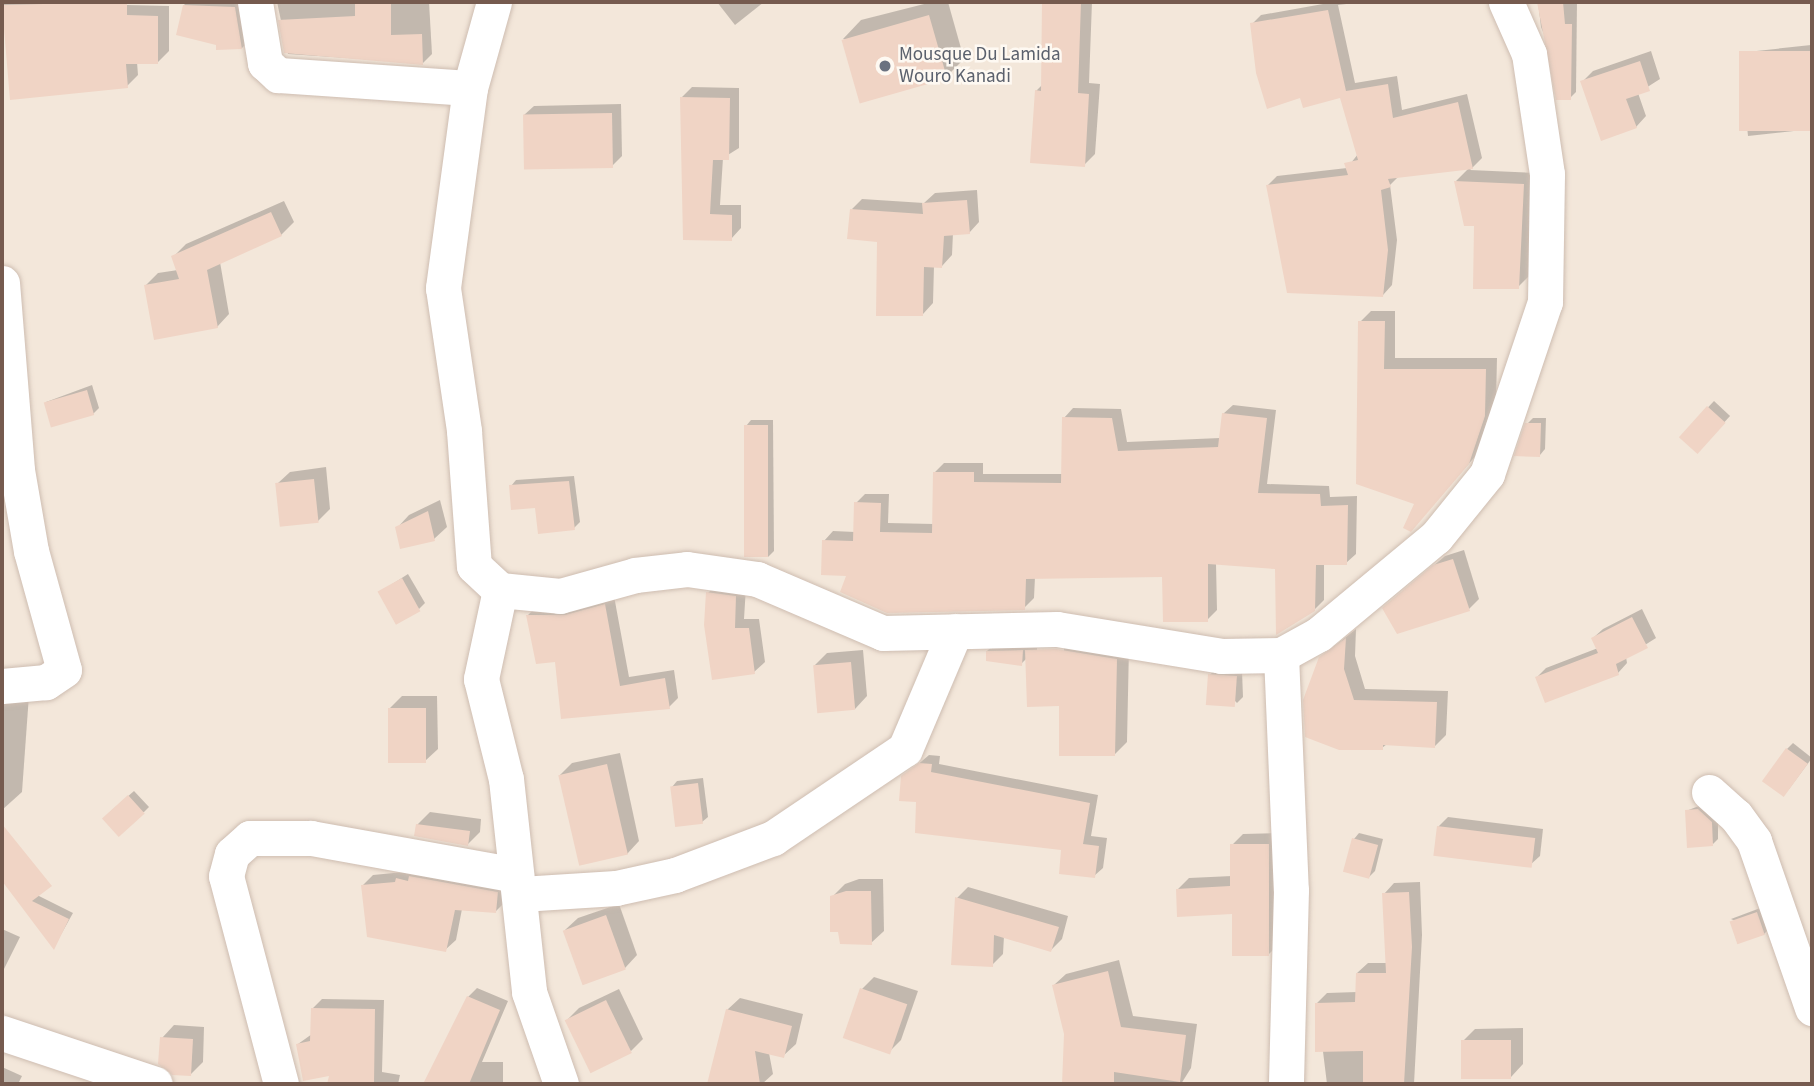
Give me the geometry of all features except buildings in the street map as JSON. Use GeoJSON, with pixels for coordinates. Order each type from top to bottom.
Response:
{"type":"FeatureCollection","features":[{"type":"Feature","properties":{"kind":"street"},"geometry":{"type":"LineString","coordinates":[[255,2],[265,63],[278,75],[470,88]]}},
{"type":"Feature","properties":{"kind":"street"},"geometry":{"type":"LineString","coordinates":[[494,2],[470,88],[443,288],[464,431],[474,566],[500,590],[560,596],[635,575],[687,569],[757,579],[883,634],[1058,629],[1221,656],[1281,655],[1319,634],[1436,537],[1487,474],[1545,302],[1547,174],[1529,54],[1506,2]]}},
{"type":"Feature","properties":{"kind":"street"},"geometry":{"type":"LineString","coordinates":[[2,284],[17,470],[31,551],[64,670],[46,682],[2,686]]}},
{"type":"Feature","properties":{"kind":"street"},"geometry":{"type":"LineString","coordinates":[[500,590],[481,678],[506,779],[529,992],[561,1084]]}},
{"type":"Feature","properties":{"kind":"street"},"geometry":{"type":"LineString","coordinates":[[281,1084],[226,876],[232,854],[250,838],[311,838],[519,885],[616,888],[675,875],[772,838],[905,748],[955,631]]}},
{"type":"Feature","properties":{"kind":"street"},"geometry":{"type":"LineString","coordinates":[[1281,655],[1291,890],[1286,1084]]}},
{"type":"Feature","properties":{"kind":"street"},"geometry":{"type":"LineString","coordinates":[[1709,792],[1736,816],[1754,841],[1812,1008]]}},
{"type":"Feature","properties":{"kind":"street"},"geometry":{"type":"LineString","coordinates":[[2,1033],[155,1084]]}},
{"type":"Feature","properties":{"kind":"shaded area"},"geometry":{"type":"Polygon","coordinates":[[[2,2],[1812,2],[1812,1084],[2,1084],[2,2]]]}},
{"type":"Feature","properties":{"kind":"place","name":"Mousque Du Lamida Wouro Kanadi"},"geometry":{"type":"Point","coordinates":[885,66]}}]}
